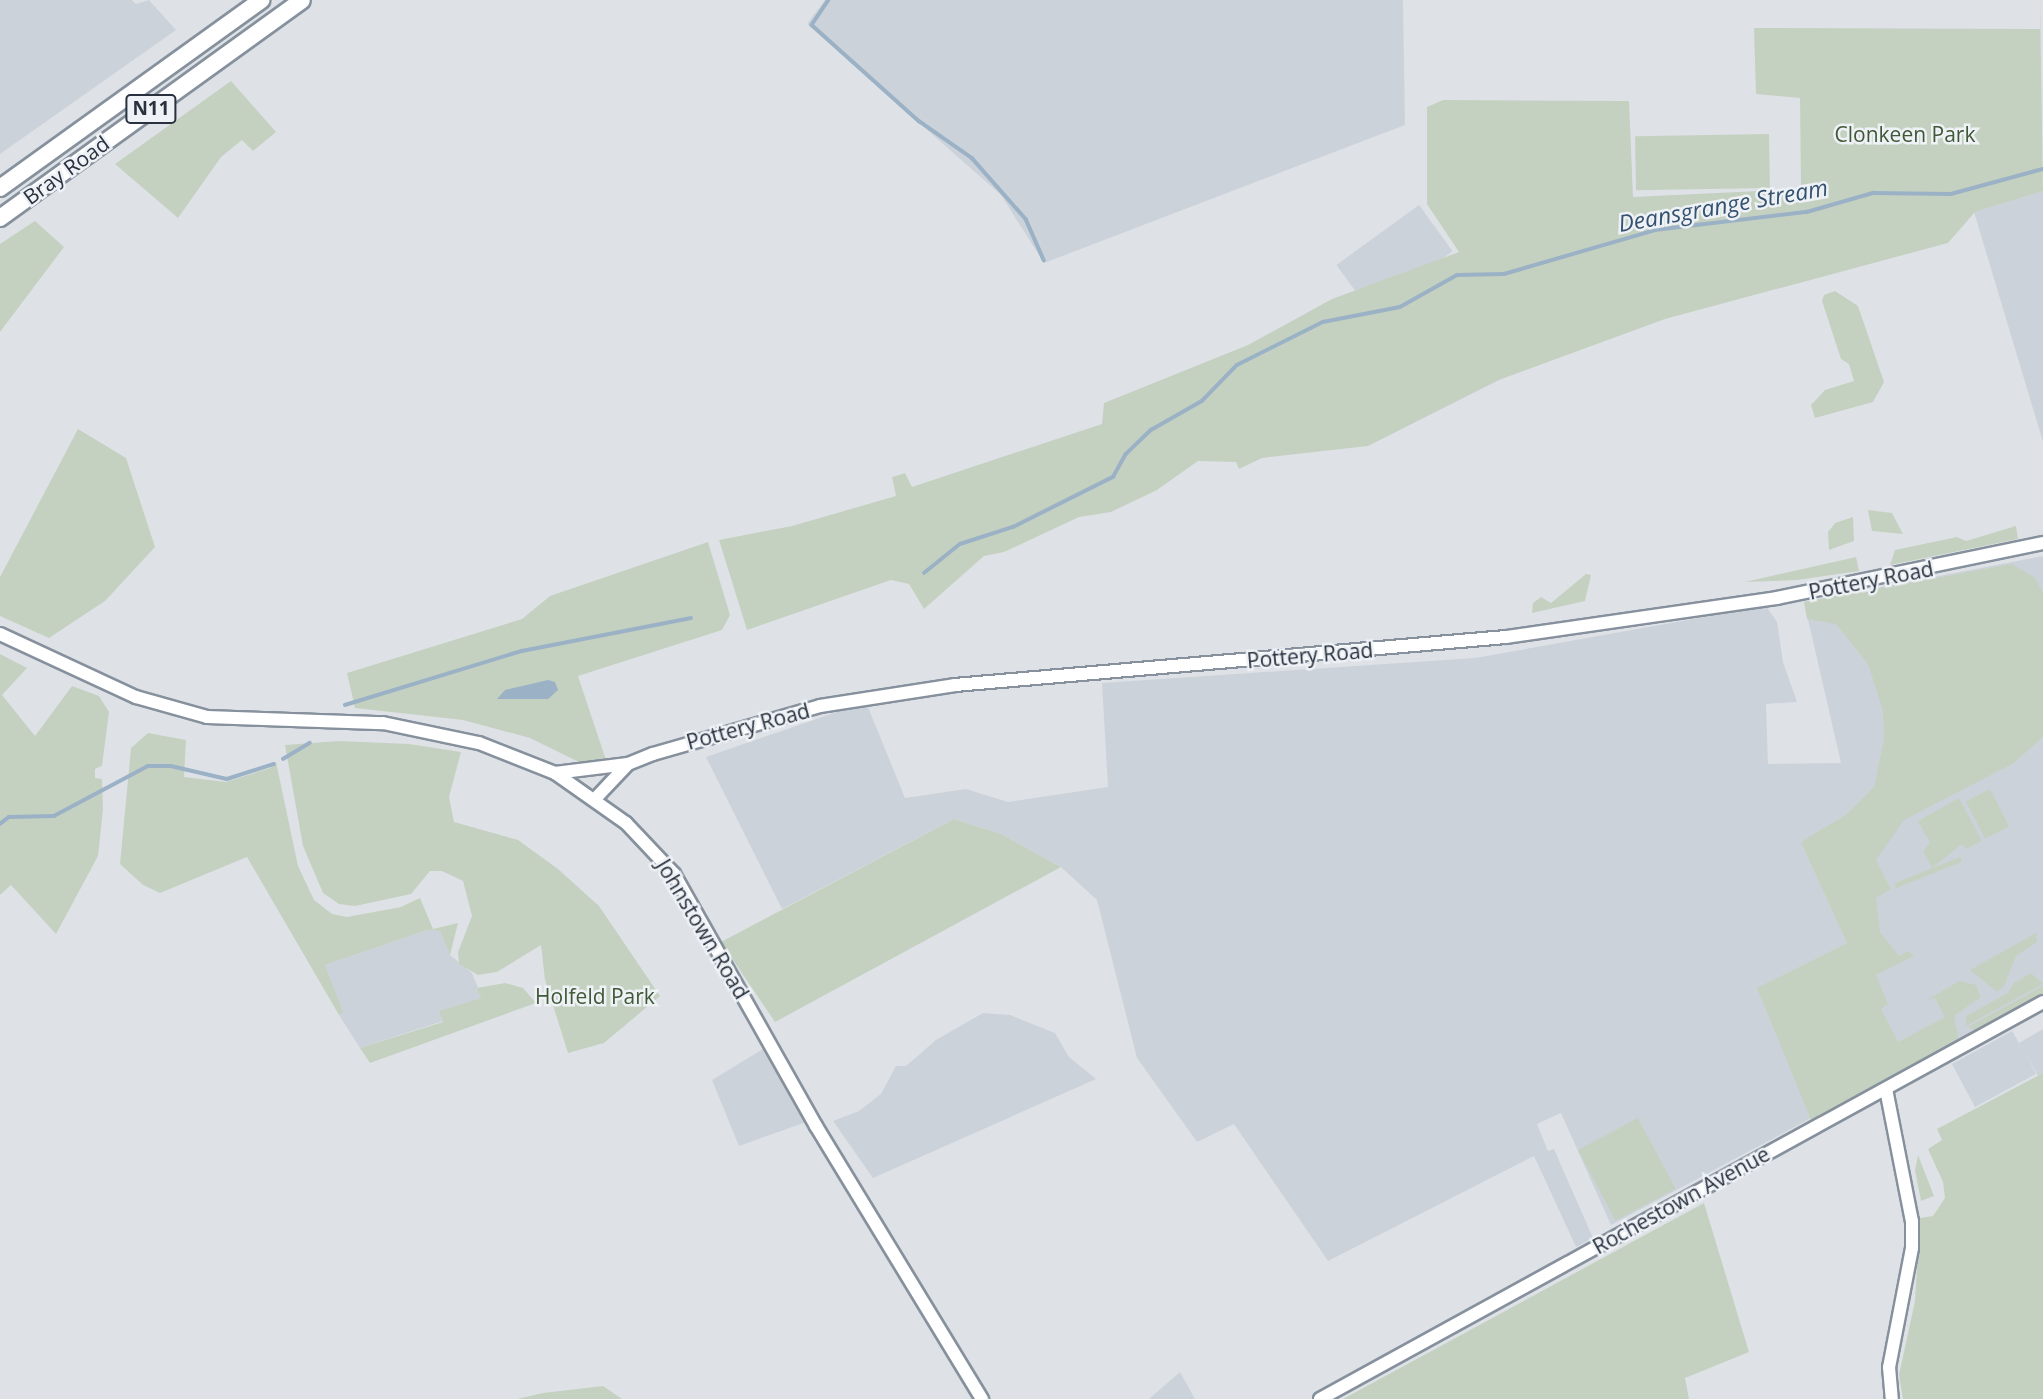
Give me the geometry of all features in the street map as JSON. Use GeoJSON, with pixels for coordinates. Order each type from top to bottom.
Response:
{"type":"FeatureCollection","features":[{"type":"Feature","properties":{"kind":"highway","name":"Bray Road"},"geometry":{"type":"LineString","coordinates":[[0,188],[262,0]]}},
{"type":"Feature","properties":{"kind":"highway","name":"Bray Road"},"geometry":{"type":"LineString","coordinates":[[0,218],[302,0]]}},
{"type":"Feature","properties":{"kind":"street","name":"Pottery Road"},"geometry":{"type":"LineString","coordinates":[[594,800],[628,764],[698,738],[876,696],[955,685],[1506,637],[1777,598],[2043,543]]}},
{"type":"Feature","properties":{"kind":"street","name":"Johnstown Road"},"geometry":{"type":"LineString","coordinates":[[0,634],[127,694],[215,718],[371,722],[417,728],[479,743],[555,773],[638,834],[674,874],[816,1126],[982,1399]]}},
{"type":"Feature","properties":{"kind":"street"},"geometry":{"type":"LineString","coordinates":[[555,773],[628,764]]}},
{"type":"Feature","properties":{"kind":"street","name":"Rochestown Avenue"},"geometry":{"type":"LineString","coordinates":[[1321,1399],[2043,1002]]}},
{"type":"Feature","properties":{"kind":"street"},"geometry":{"type":"LineString","coordinates":[[1886,1088],[1912,1221],[1912,1248],[1889,1367],[1892,1399]]}},
{"type":"Feature","properties":{"kind":"shaded area"},"geometry":{"type":"Polygon","coordinates":[[[0,0],[132,0],[136,4],[149,0],[176,30],[0,154],[0,0]]]}},
{"type":"Feature","properties":{"kind":"shaded area"},"geometry":{"type":"Polygon","coordinates":[[[825,0],[1403,0],[1405,125],[1044,263],[1001,195],[807,24],[825,0]]]}},
{"type":"Feature","properties":{"kind":"shaded area"},"geometry":{"type":"Polygon","coordinates":[[[2043,191],[2043,442],[1974,212],[2043,191]]]}},
{"type":"Feature","properties":{"kind":"shaded area"},"geometry":{"type":"Polygon","coordinates":[[[1419,205],[1453,251],[1370,311],[1336,265],[1419,205]]]}},
{"type":"Feature","properties":{"kind":"shaded area"},"geometry":{"type":"Polygon","coordinates":[[[2043,556],[2043,994],[1611,1225],[1561,1113],[1537,1124],[1548,1151],[1554,1149],[1593,1238],[1576,1247],[1534,1156],[1328,1261],[1234,1124],[1197,1142],[1137,1058],[1097,900],[1061,867],[1001,834],[954,819],[782,909],[706,757],[866,702],[905,798],[966,789],[1008,802],[1108,787],[1102,683],[1475,658],[1766,606],[1777,622],[1783,662],[1797,702],[1766,704],[1768,764],[1841,763],[1804,602],[2043,556]]]}},
{"type":"Feature","properties":{"kind":"shaded area"},"geometry":{"type":"Polygon","coordinates":[[[427,930],[440,931],[450,955],[472,973],[482,998],[440,1011],[443,1021],[360,1048],[339,1015],[342,1012],[324,965],[427,930]]]}},
{"type":"Feature","properties":{"kind":"shaded area"},"geometry":{"type":"Polygon","coordinates":[[[983,1013],[1010,1015],[1055,1033],[1069,1057],[1096,1079],[873,1178],[833,1121],[859,1111],[881,1094],[896,1066],[906,1066],[936,1040],[983,1013]]]}},
{"type":"Feature","properties":{"kind":"shaded area"},"geometry":{"type":"Polygon","coordinates":[[[2043,1029],[2043,1073],[2038,1076],[2025,1052],[2036,1074],[1975,1107],[1952,1064],[2012,1031],[2019,1043],[2043,1029]]]}},
{"type":"Feature","properties":{"kind":"shaded area"},"geometry":{"type":"Polygon","coordinates":[[[763,1049],[809,1121],[739,1146],[712,1080],[763,1049]]]}},
{"type":"Feature","properties":{"kind":"shaded area"},"geometry":{"type":"Polygon","coordinates":[[[1180,1372],[1195,1399],[1149,1399],[1180,1372]]]}},
{"type":"Feature","properties":{"kind":"green space","name":"Clonkeen Park"},"geometry":{"type":"Polygon","coordinates":[[[2040,0],[2043,191],[1975,212],[1948,243],[1665,319],[1499,380],[1368,446],[1262,458],[1239,469],[1236,462],[1198,461],[1157,490],[1111,512],[1079,517],[1004,552],[984,556],[924,609],[909,584],[891,580],[747,630],[719,540],[792,526],[896,496],[892,477],[905,473],[912,487],[1102,424],[1104,403],[1248,345],[1332,299],[1459,252],[1427,204],[1427,107],[1443,100],[1629,101],[1633,197],[1801,189],[1800,98],[1756,94],[1754,28],[2040,29],[2040,0]]]}},
{"type":"Feature","properties":{"kind":"green space"},"geometry":{"type":"Polygon","coordinates":[[[231,81],[276,132],[253,151],[242,140],[221,157],[178,218],[115,164],[231,81]]]}},
{"type":"Feature","properties":{"kind":"green space"},"geometry":{"type":"Polygon","coordinates":[[[1769,134],[1770,188],[1636,190],[1635,136],[1769,134]]]}},
{"type":"Feature","properties":{"kind":"green space"},"geometry":{"type":"Polygon","coordinates":[[[35,221],[64,247],[0,332],[0,244],[35,221]]]}},
{"type":"Feature","properties":{"kind":"green space"},"geometry":{"type":"Polygon","coordinates":[[[1835,291],[1858,306],[1884,382],[1873,402],[1815,418],[1811,405],[1825,390],[1854,381],[1849,364],[1841,359],[1822,301],[1824,295],[1835,291]]]}},
{"type":"Feature","properties":{"kind":"green space"},"geometry":{"type":"Polygon","coordinates":[[[78,429],[126,458],[155,547],[105,601],[49,638],[0,616],[0,577],[78,429]]]}},
{"type":"Feature","properties":{"kind":"green space"},"geometry":{"type":"Polygon","coordinates":[[[1868,510],[1892,513],[1903,534],[1872,531],[1868,510]]]}},
{"type":"Feature","properties":{"kind":"green space"},"geometry":{"type":"Polygon","coordinates":[[[1853,517],[1854,541],[1829,550],[1828,532],[1835,523],[1853,517]]]}},
{"type":"Feature","properties":{"kind":"green space"},"geometry":{"type":"Polygon","coordinates":[[[2016,526],[2018,539],[1890,565],[1895,550],[1957,537],[1966,541],[2016,526]]]}},
{"type":"Feature","properties":{"kind":"green space"},"geometry":{"type":"Polygon","coordinates":[[[708,542],[730,615],[722,630],[578,676],[610,772],[591,768],[530,738],[463,720],[355,708],[347,673],[522,619],[550,596],[708,542]]]}},
{"type":"Feature","properties":{"kind":"green space"},"geometry":{"type":"Polygon","coordinates":[[[1856,557],[1859,571],[1797,580],[1745,582],[1856,557]]]}},
{"type":"Feature","properties":{"kind":"green space"},"geometry":{"type":"Polygon","coordinates":[[[2012,564],[2034,577],[2043,592],[2043,737],[2014,763],[1904,820],[1876,860],[1891,889],[1876,898],[1880,932],[1899,956],[1908,951],[1914,956],[1876,975],[1888,1004],[1881,1009],[1898,1042],[1945,1017],[1935,998],[1927,1000],[1959,981],[1976,985],[1981,997],[1954,1016],[1959,1042],[1811,1120],[1757,988],[1847,943],[1801,842],[1847,814],[1874,787],[1884,739],[1883,711],[1868,664],[1836,624],[1807,619],[1804,602],[2012,564]]]}},
{"type":"Feature","properties":{"kind":"green space"},"geometry":{"type":"Polygon","coordinates":[[[1586,574],[1591,575],[1585,601],[1532,613],[1533,603],[1541,597],[1551,603],[1586,574]]]}},
{"type":"Feature","properties":{"kind":"green space"},"geometry":{"type":"Polygon","coordinates":[[[0,654],[27,668],[2,695],[35,736],[72,686],[99,696],[109,712],[102,766],[95,769],[95,778],[102,779],[103,809],[98,856],[56,934],[11,885],[0,895],[0,654]]]}},
{"type":"Feature","properties":{"kind":"green space"},"geometry":{"type":"Polygon","coordinates":[[[148,733],[186,740],[184,777],[226,782],[270,768],[276,762],[298,866],[314,900],[332,914],[347,917],[401,907],[420,898],[433,929],[458,923],[450,955],[440,931],[427,930],[325,965],[343,1012],[339,1015],[247,857],[160,893],[143,885],[120,864],[131,748],[148,733]]]}},
{"type":"Feature","properties":{"kind":"green space","name":"Holfeld Park"},"geometry":{"type":"Polygon","coordinates":[[[339,741],[409,744],[461,752],[449,797],[454,822],[518,840],[558,869],[599,906],[660,996],[604,1043],[568,1053],[545,980],[541,945],[497,972],[478,975],[459,964],[458,952],[472,916],[463,881],[442,871],[430,871],[411,894],[355,906],[339,904],[323,893],[303,846],[285,745],[339,741]]]}},
{"type":"Feature","properties":{"kind":"green space"},"geometry":{"type":"Polygon","coordinates":[[[1990,789],[2009,826],[1985,839],[1966,801],[1990,789]]]}},
{"type":"Feature","properties":{"kind":"green space"},"geometry":{"type":"Polygon","coordinates":[[[1959,798],[1982,841],[1966,849],[1962,844],[1932,868],[1923,851],[1930,843],[1918,821],[1959,798]]]}},
{"type":"Feature","properties":{"kind":"green space"},"geometry":{"type":"Polygon","coordinates":[[[954,819],[1001,834],[1061,867],[775,1022],[721,942],[954,819]]]}},
{"type":"Feature","properties":{"kind":"green space"},"geometry":{"type":"Polygon","coordinates":[[[1960,857],[1962,862],[1896,888],[1894,884],[1960,857]]]}},
{"type":"Feature","properties":{"kind":"green space"},"geometry":{"type":"Polygon","coordinates":[[[2036,933],[2037,942],[2016,956],[2004,986],[1997,992],[1970,970],[2036,933]]]}},
{"type":"Feature","properties":{"kind":"green space"},"geometry":{"type":"Polygon","coordinates":[[[2031,973],[2043,984],[1966,1026],[1966,1016],[2008,993],[2014,983],[2031,973]]]}},
{"type":"Feature","properties":{"kind":"green space"},"geometry":{"type":"Polygon","coordinates":[[[505,983],[523,988],[536,1003],[370,1063],[360,1048],[443,1022],[439,1011],[481,998],[477,988],[505,983]]]}},
{"type":"Feature","properties":{"kind":"green space"},"geometry":{"type":"Polygon","coordinates":[[[2043,986],[2043,997],[1978,1032],[1968,1027],[2043,986]]]}},
{"type":"Feature","properties":{"kind":"green space"},"geometry":{"type":"Polygon","coordinates":[[[2043,1073],[2043,1399],[1903,1399],[1899,1375],[1915,1301],[1920,1218],[1933,1216],[1945,1198],[1943,1182],[1928,1149],[1942,1140],[1937,1129],[2043,1073]]]}},
{"type":"Feature","properties":{"kind":"green space"},"geometry":{"type":"Polygon","coordinates":[[[1638,1118],[1676,1189],[1616,1221],[1578,1150],[1638,1118]]]}},
{"type":"Feature","properties":{"kind":"green space"},"geometry":{"type":"Polygon","coordinates":[[[1918,1155],[1934,1196],[1921,1201],[1915,1170],[1918,1155]]]}},
{"type":"Feature","properties":{"kind":"green space"},"geometry":{"type":"Polygon","coordinates":[[[1704,1203],[1749,1352],[1685,1378],[1689,1399],[1343,1399],[1704,1203]]]}},
{"type":"Feature","properties":{"kind":"green space"},"geometry":{"type":"Polygon","coordinates":[[[603,1386],[622,1399],[517,1399],[543,1393],[603,1386]]]}},
{"type":"Feature","properties":{"kind":"water"},"geometry":{"type":"Polygon","coordinates":[[[548,680],[555,682],[558,690],[548,699],[497,699],[505,690],[548,680]]]}},
{"type":"Feature","properties":{"kind":"waterway"},"geometry":{"type":"LineString","coordinates":[[829,0],[812,25],[919,121],[972,158],[1026,219],[1044,260]]}},
{"type":"Feature","properties":{"kind":"waterway","name":"Deansgrange Stream"},"geometry":{"type":"LineString","coordinates":[[924,573],[960,544],[1013,527],[1113,477],[1126,454],[1151,430],[1202,401],[1237,365],[1323,322],[1400,307],[1457,275],[1504,274],[1655,230],[1807,212],[1873,193],[1951,194],[2043,169]]}},
{"type":"Feature","properties":{"kind":"waterway"},"geometry":{"type":"LineString","coordinates":[[345,705],[522,651],[691,618]]}},
{"type":"Feature","properties":{"kind":"waterway"},"geometry":{"type":"LineString","coordinates":[[283,759],[310,743]]}},
{"type":"Feature","properties":{"kind":"waterway"},"geometry":{"type":"LineString","coordinates":[[0,824],[9,817],[54,816],[148,766],[171,766],[227,779],[274,764]]}}]}
